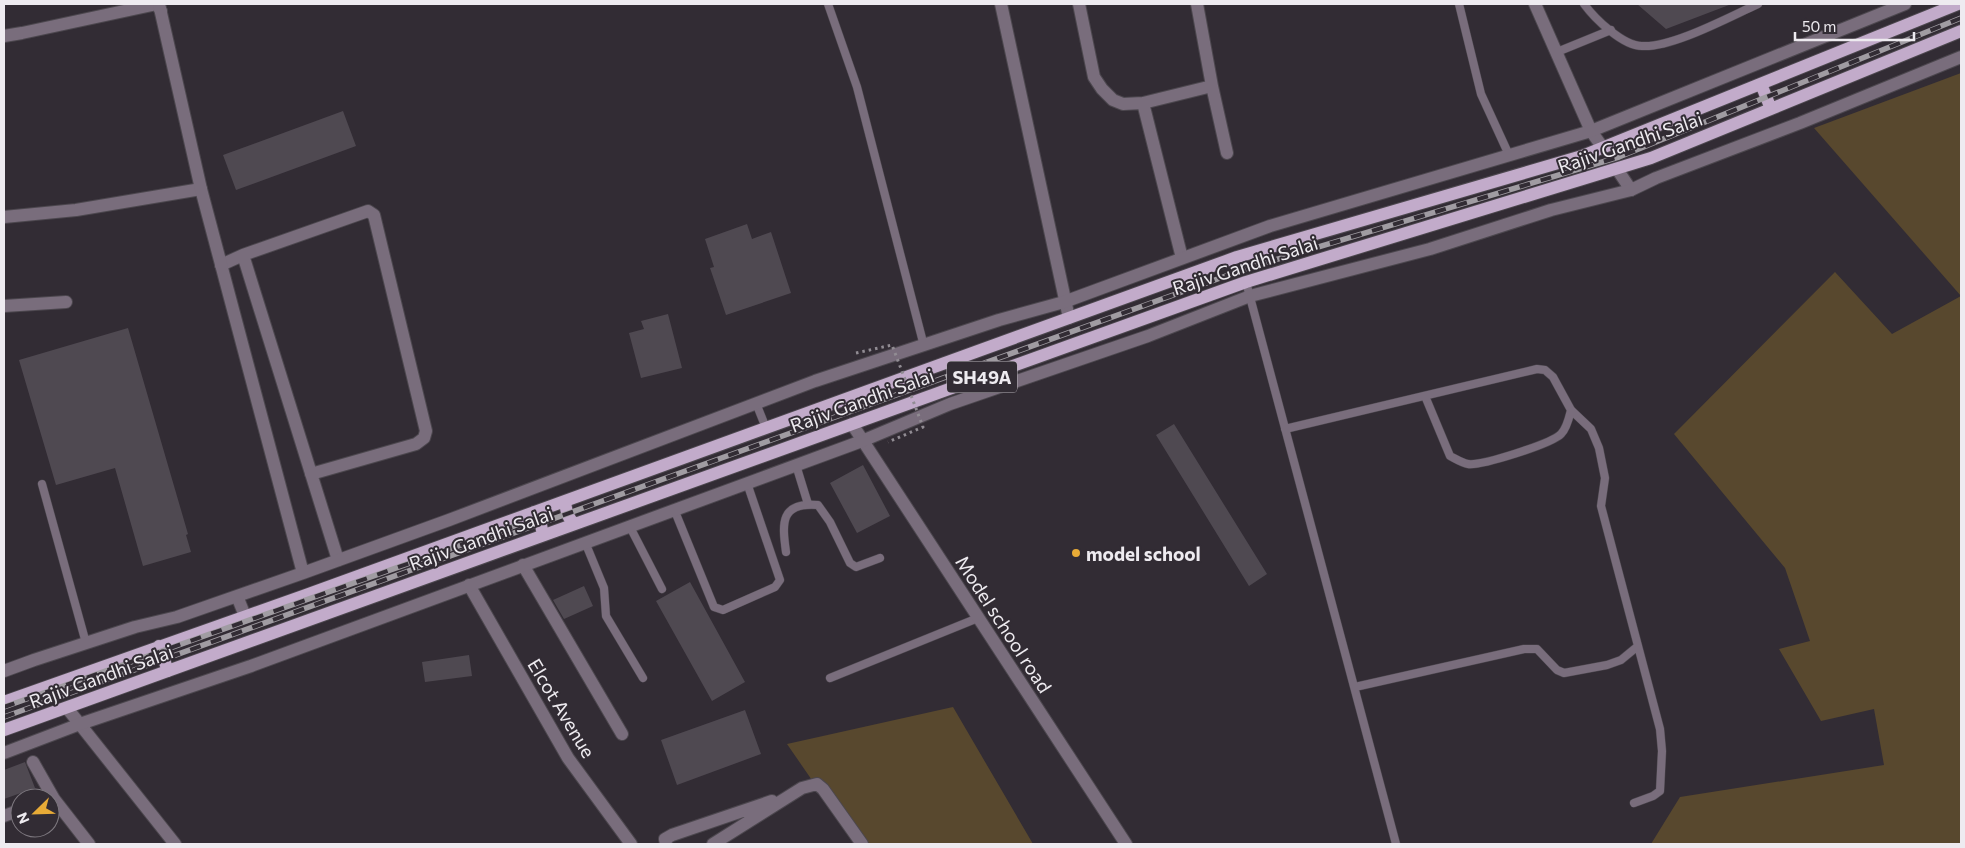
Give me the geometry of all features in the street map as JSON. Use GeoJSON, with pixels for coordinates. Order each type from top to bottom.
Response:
{"type":"FeatureCollection","features":[{"type":"Feature","properties":{"kind":"main road","name":"Rajiv Gandhi Salai"},"geometry":{"type":"LineString","coordinates":[[4,702],[1237,257],[1564,162],[1603,148],[1958,4]]}},
{"type":"Feature","properties":{"kind":"main road","name":"Rajiv Gandhi Salai"},"geometry":{"type":"LineString","coordinates":[[4,730],[1246,282],[1651,158],[1961,31]]}},
{"type":"Feature","properties":{"kind":"main road"},"geometry":{"type":"LineString","coordinates":[[1761,84],[1771,109]]}},
{"type":"Feature","properties":{"kind":"main road"},"geometry":{"type":"LineString","coordinates":[[565,501],[566,511],[571,521],[575,524]]}},
{"type":"Feature","properties":{"kind":"main road"},"geometry":{"type":"LineString","coordinates":[[534,512],[540,520],[543,535]]}},
{"type":"Feature","properties":{"kind":"main road"},"geometry":{"type":"LineString","coordinates":[[159,646],[168,671]]}},
{"type":"Feature","properties":{"kind":"street"},"geometry":{"type":"LineString","coordinates":[[4,36],[157,4],[160,8],[201,189],[303,573]]}},
{"type":"Feature","properties":{"kind":"street"},"geometry":{"type":"LineString","coordinates":[[1001,4],[1064,302],[1069,318]]}},
{"type":"Feature","properties":{"kind":"street"},"geometry":{"type":"LineString","coordinates":[[1079,4],[1094,77],[1102,90],[1113,100],[1123,104],[1143,103],[1212,86]]}},
{"type":"Feature","properties":{"kind":"street"},"geometry":{"type":"LineString","coordinates":[[1197,4],[1227,153]]}},
{"type":"Feature","properties":{"kind":"street"},"geometry":{"type":"LineString","coordinates":[[1536,4],[1592,130],[1603,148]]}},
{"type":"Feature","properties":{"kind":"street"},"geometry":{"type":"LineString","coordinates":[[4,671],[86,643],[177,617],[303,573],[467,513],[815,380],[1000,320],[1064,302],[1270,226],[1592,130],[1905,4]]}},
{"type":"Feature","properties":{"kind":"street"},"geometry":{"type":"LineString","coordinates":[[4,753],[80,724],[251,666],[796,465],[950,404],[1148,336],[1250,296],[1430,249],[1551,210],[1631,190],[1656,178],[1800,123],[1961,57]]}},
{"type":"Feature","properties":{"kind":"street"},"geometry":{"type":"LineString","coordinates":[[1143,103],[1182,258]]}},
{"type":"Feature","properties":{"kind":"street"},"geometry":{"type":"LineString","coordinates":[[1617,169],[1631,190]]}},
{"type":"Feature","properties":{"kind":"street"},"geometry":{"type":"LineString","coordinates":[[4,217],[76,210],[201,189]]}},
{"type":"Feature","properties":{"kind":"street"},"geometry":{"type":"LineString","coordinates":[[221,265],[360,213],[368,211],[374,214],[426,431],[424,438],[416,444],[311,474]]}},
{"type":"Feature","properties":{"kind":"street"},"geometry":{"type":"LineString","coordinates":[[243,256],[338,560]]}},
{"type":"Feature","properties":{"kind":"street"},"geometry":{"type":"LineString","coordinates":[[4,306],[66,302]]}},
{"type":"Feature","properties":{"kind":"street","name":"Model school road"},"geometry":{"type":"LineString","coordinates":[[852,424],[1126,844]]}},
{"type":"Feature","properties":{"kind":"street"},"geometry":{"type":"LineString","coordinates":[[523,565],[622,734]]}},
{"type":"Feature","properties":{"kind":"street","name":"Elcot Avenue"},"geometry":{"type":"LineString","coordinates":[[469,585],[568,758],[631,844]]}},
{"type":"Feature","properties":{"kind":"street"},"geometry":{"type":"LineString","coordinates":[[237,596],[245,616]]}},
{"type":"Feature","properties":{"kind":"street"},"geometry":{"type":"LineString","coordinates":[[67,708],[175,844]]}},
{"type":"Feature","properties":{"kind":"street"},"geometry":{"type":"LineString","coordinates":[[32,762],[46,788]]}},
{"type":"Feature","properties":{"kind":"street"},"geometry":{"type":"LineString","coordinates":[[713,844],[802,788],[817,784],[862,844]]}},
{"type":"Feature","properties":{"kind":"street"},"geometry":{"type":"LineString","coordinates":[[666,844],[665,839],[672,835],[789,796]]}},
{"type":"Feature","properties":{"kind":"street"},"geometry":{"type":"LineString","coordinates":[[60,810],[88,844]]}},
{"type":"Feature","properties":{"kind":"lane"},"geometry":{"type":"LineString","coordinates":[[828,4],[857,87],[924,346]]}},
{"type":"Feature","properties":{"kind":"lane"},"geometry":{"type":"LineString","coordinates":[[1459,4],[1481,94],[1509,155]]}},
{"type":"Feature","properties":{"kind":"lane"},"geometry":{"type":"LineString","coordinates":[[1584,4],[1618,37],[1641,47],[1667,44],[1758,4]]}},
{"type":"Feature","properties":{"kind":"lane"},"geometry":{"type":"LineString","coordinates":[[1557,52],[1611,30]]}},
{"type":"Feature","properties":{"kind":"lane"},"geometry":{"type":"LineString","coordinates":[[1246,282],[1396,844]]}},
{"type":"Feature","properties":{"kind":"lane"},"geometry":{"type":"LineString","coordinates":[[1286,429],[1537,369],[1545,370],[1552,377],[1571,410],[1591,429],[1599,448],[1605,478],[1601,506],[1660,729],[1662,751],[1660,791],[1653,796],[1634,802]]}},
{"type":"Feature","properties":{"kind":"lane"},"geometry":{"type":"LineString","coordinates":[[1425,396],[1450,456],[1470,465],[1549,443],[1561,434],[1567,425],[1571,410]]}},
{"type":"Feature","properties":{"kind":"lane"},"geometry":{"type":"LineString","coordinates":[[756,402],[766,428]]}},
{"type":"Feature","properties":{"kind":"lane"},"geometry":{"type":"LineString","coordinates":[[796,465],[808,504]]}},
{"type":"Feature","properties":{"kind":"lane"},"geometry":{"type":"LineString","coordinates":[[674,509],[714,607],[723,610],[775,587],[780,580],[747,483]]}},
{"type":"Feature","properties":{"kind":"lane"},"geometry":{"type":"LineString","coordinates":[[42,484],[86,643]]}},
{"type":"Feature","properties":{"kind":"lane"},"geometry":{"type":"LineString","coordinates":[[786,552],[782,527],[785,516],[794,509],[808,504],[818,505],[830,522],[850,563],[856,567],[880,558]]}},
{"type":"Feature","properties":{"kind":"lane"},"geometry":{"type":"LineString","coordinates":[[630,525],[662,589]]}},
{"type":"Feature","properties":{"kind":"lane"},"geometry":{"type":"LineString","coordinates":[[585,542],[604,588],[606,616],[644,678]]}},
{"type":"Feature","properties":{"kind":"lane"},"geometry":{"type":"LineString","coordinates":[[830,678],[978,618]]}},
{"type":"Feature","properties":{"kind":"lane"},"geometry":{"type":"LineString","coordinates":[[1354,687],[1524,649],[1537,649],[1557,670],[1564,673],[1607,665],[1620,660],[1638,646]]}},
{"type":"Feature","properties":{"kind":"path"},"geometry":{"type":"LineString","coordinates":[[856,353],[892,345],[924,427],[888,442]]}},
{"type":"Feature","properties":{"kind":"shaded area"},"geometry":{"type":"Polygon","coordinates":[[[1961,73],[1961,296],[1814,128],[1961,73]]]}},
{"type":"Feature","properties":{"kind":"shaded area"},"geometry":{"type":"Polygon","coordinates":[[[1835,272],[1892,334],[1961,296],[1961,844],[1651,844],[1680,797],[1884,765],[1874,709],[1821,721],[1779,649],[1810,641],[1785,568],[1674,434],[1835,272]]]}},
{"type":"Feature","properties":{"kind":"shaded area"},"geometry":{"type":"Polygon","coordinates":[[[953,707],[1033,844],[856,844],[787,744],[953,707]]]}},
{"type":"Feature","properties":{"kind":"building"},"geometry":{"type":"Polygon","coordinates":[[[1637,4],[1729,4],[1729,5],[1666,29],[1637,4]]]}},
{"type":"Feature","properties":{"kind":"building"},"geometry":{"type":"Polygon","coordinates":[[[343,111],[356,146],[236,190],[223,155],[343,111]]]}},
{"type":"Feature","properties":{"kind":"building"},"geometry":{"type":"Polygon","coordinates":[[[747,224],[752,239],[771,232],[791,293],[726,315],[710,268],[714,267],[705,239],[747,224]]]}},
{"type":"Feature","properties":{"kind":"building"},"geometry":{"type":"Polygon","coordinates":[[[668,314],[682,368],[641,378],[629,333],[644,329],[641,321],[668,314]]]}},
{"type":"Feature","properties":{"kind":"building"},"geometry":{"type":"Polygon","coordinates":[[[128,328],[188,534],[186,535],[191,552],[143,566],[115,468],[56,485],[19,360],[128,328]]]}},
{"type":"Feature","properties":{"kind":"building"},"geometry":{"type":"Polygon","coordinates":[[[1174,424],[1267,574],[1249,586],[1156,435],[1174,424]]]}},
{"type":"Feature","properties":{"kind":"building"},"geometry":{"type":"Polygon","coordinates":[[[863,465],[890,516],[857,533],[830,483],[863,465]]]}},
{"type":"Feature","properties":{"kind":"building"},"geometry":{"type":"Polygon","coordinates":[[[690,582],[745,682],[712,701],[656,601],[690,582]]]}},
{"type":"Feature","properties":{"kind":"building"},"geometry":{"type":"Polygon","coordinates":[[[584,586],[593,606],[564,619],[553,600],[584,586]]]}},
{"type":"Feature","properties":{"kind":"building"},"geometry":{"type":"Polygon","coordinates":[[[469,655],[472,676],[425,682],[422,662],[469,655]]]}},
{"type":"Feature","properties":{"kind":"building"},"geometry":{"type":"Polygon","coordinates":[[[745,710],[761,754],[677,785],[661,740],[745,710]]]}},
{"type":"Feature","properties":{"kind":"building"},"geometry":{"type":"Polygon","coordinates":[[[25,762],[35,788],[10,788],[10,797],[4,799],[4,770],[25,762]]]}},
{"type":"Feature","properties":{"kind":"railway"},"geometry":{"type":"LineString","coordinates":[[4,717],[1248,268],[1619,157],[1961,18]]}},
{"type":"Feature","properties":{"kind":"railway"},"geometry":{"type":"LineString","coordinates":[[4,707],[517,525]]}},
{"type":"Feature","properties":{"kind":"place","name":"model school"},"geometry":{"type":"Point","coordinates":[1076,553]}}]}
